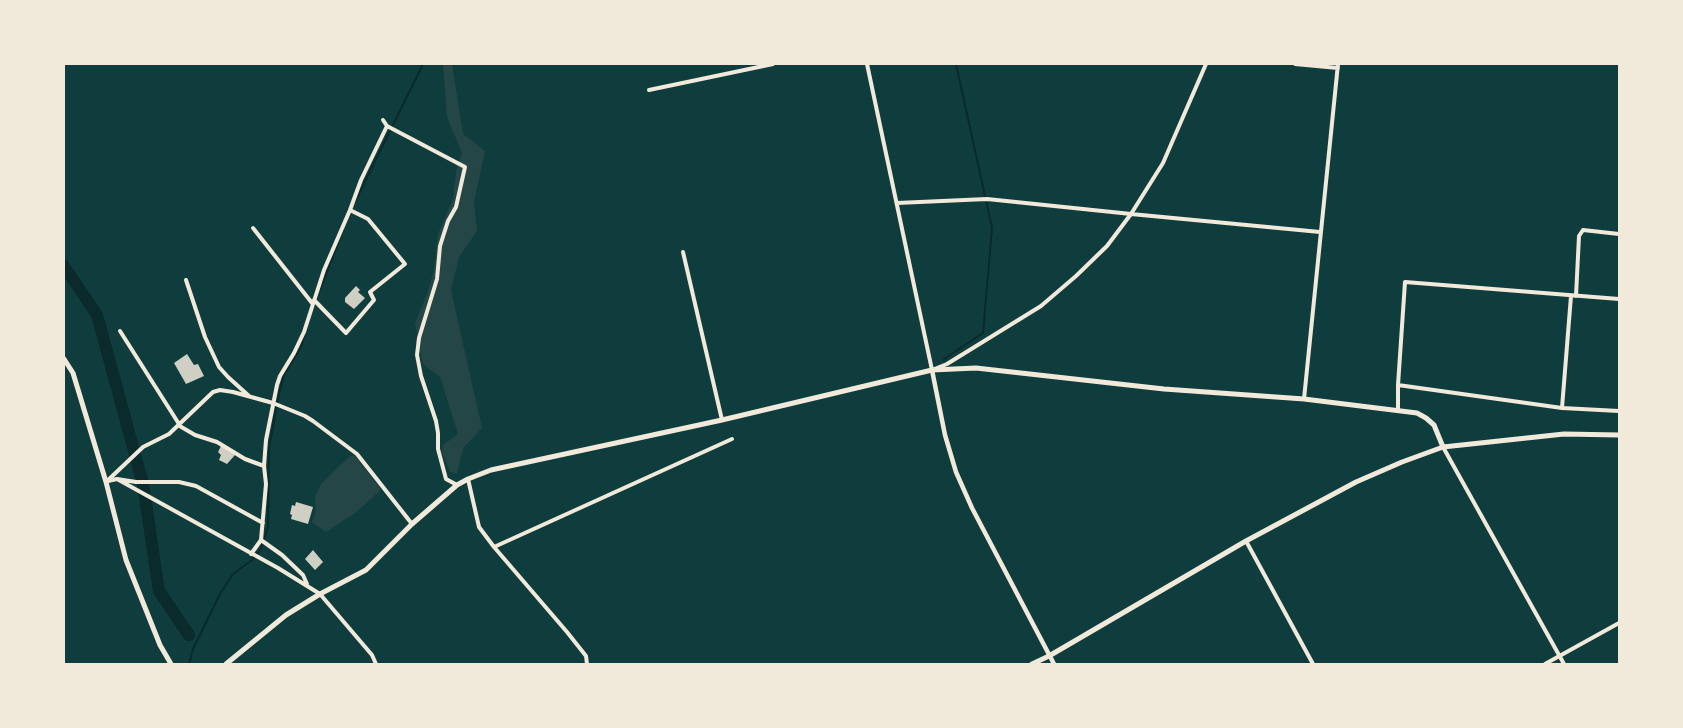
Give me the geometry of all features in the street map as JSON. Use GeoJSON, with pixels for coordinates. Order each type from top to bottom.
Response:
{"type":"FeatureCollection","features":[{"type":"Feature","properties":{"kind":"main road"},"geometry":{"type":"LineString","coordinates":[[64,359],[73,372],[106,482],[126,560],[160,645],[171,664]]}},
{"type":"Feature","properties":{"kind":"main road"},"geometry":{"type":"LineString","coordinates":[[226,664],[286,615],[320,594],[366,570],[412,524],[457,485],[468,479],[491,470],[722,420],[932,370],[976,368],[1164,389],[1304,399],[1398,410],[1417,413],[1426,418],[1434,425],[1443,447]]}},
{"type":"Feature","properties":{"kind":"main road"},"geometry":{"type":"LineString","coordinates":[[1032,664],[1049,656],[1246,540],[1356,482],[1402,462],[1443,447],[1564,434],[1619,435]]}},
{"type":"Feature","properties":{"kind":"street"},"geometry":{"type":"LineString","coordinates":[[649,90],[774,64]]}},
{"type":"Feature","properties":{"kind":"street"},"geometry":{"type":"LineString","coordinates":[[867,64],[945,435],[956,472],[972,508],[1054,664]]}},
{"type":"Feature","properties":{"kind":"street"},"geometry":{"type":"LineString","coordinates":[[932,370],[947,364],[1041,306],[1107,246],[1132,214],[1163,162],[1206,64]]}},
{"type":"Feature","properties":{"kind":"street"},"geometry":{"type":"LineString","coordinates":[[1295,64],[1338,66],[1304,399]]}},
{"type":"Feature","properties":{"kind":"street"},"geometry":{"type":"LineString","coordinates":[[383,120],[387,126],[465,167],[456,207],[448,221],[440,246],[437,280],[419,338],[416,355],[436,420],[438,449],[446,480],[457,485]]}},
{"type":"Feature","properties":{"kind":"street"},"geometry":{"type":"LineString","coordinates":[[251,554],[261,540],[266,484],[264,466],[266,440],[280,376],[300,339],[324,270],[361,180],[387,126]]}},
{"type":"Feature","properties":{"kind":"street"},"geometry":{"type":"LineString","coordinates":[[897,203],[987,198],[1320,232]]}},
{"type":"Feature","properties":{"kind":"street"},"geometry":{"type":"LineString","coordinates":[[253,228],[313,302],[346,333],[374,300],[370,292],[406,264],[368,219],[350,210]]}},
{"type":"Feature","properties":{"kind":"street"},"geometry":{"type":"LineString","coordinates":[[1562,408],[1579,236],[1583,230],[1619,234]]}},
{"type":"Feature","properties":{"kind":"street"},"geometry":{"type":"LineString","coordinates":[[683,252],[722,420]]}},
{"type":"Feature","properties":{"kind":"street"},"geometry":{"type":"LineString","coordinates":[[186,280],[206,337],[219,367],[251,397]]}},
{"type":"Feature","properties":{"kind":"street"},"geometry":{"type":"LineString","coordinates":[[1398,410],[1405,282],[1619,299]]}},
{"type":"Feature","properties":{"kind":"street"},"geometry":{"type":"LineString","coordinates":[[120,331],[178,424],[195,435],[218,442],[264,466]]}},
{"type":"Feature","properties":{"kind":"street"},"geometry":{"type":"LineString","coordinates":[[1398,385],[1562,408],[1619,411]]}},
{"type":"Feature","properties":{"kind":"street"},"geometry":{"type":"LineString","coordinates":[[106,482],[143,447],[168,434],[213,392],[220,390],[273,403],[305,416],[357,454],[412,524]]}},
{"type":"Feature","properties":{"kind":"street"},"geometry":{"type":"LineString","coordinates":[[494,547],[732,439]]}},
{"type":"Feature","properties":{"kind":"street"},"geometry":{"type":"LineString","coordinates":[[1443,447],[1564,664]]}},
{"type":"Feature","properties":{"kind":"street"},"geometry":{"type":"LineString","coordinates":[[106,482],[117,479],[136,482],[179,482],[196,486],[263,523]]}},
{"type":"Feature","properties":{"kind":"street"},"geometry":{"type":"LineString","coordinates":[[117,479],[278,568],[320,594],[372,655],[376,664]]}},
{"type":"Feature","properties":{"kind":"street"},"geometry":{"type":"LineString","coordinates":[[468,479],[479,527],[567,632],[586,656],[588,664]]}},
{"type":"Feature","properties":{"kind":"street"},"geometry":{"type":"LineString","coordinates":[[261,540],[282,555],[303,575],[307,585]]}},
{"type":"Feature","properties":{"kind":"street"},"geometry":{"type":"LineString","coordinates":[[1246,540],[1313,664]]}},
{"type":"Feature","properties":{"kind":"street"},"geometry":{"type":"LineString","coordinates":[[1545,664],[1619,623]]}},
{"type":"Feature","properties":{"kind":"shaded area"},"geometry":{"type":"Polygon","coordinates":[[[443,64],[452,64],[463,134],[485,151],[474,202],[477,231],[459,257],[451,290],[482,428],[463,448],[457,474],[450,472],[442,452],[443,445],[458,434],[440,377],[423,364],[415,323],[427,294],[434,270],[438,234],[453,199],[456,171],[462,153],[447,117],[443,64]]]}},
{"type":"Feature","properties":{"kind":"shaded area"},"geometry":{"type":"Polygon","coordinates":[[[350,456],[355,456],[381,490],[356,512],[326,532],[312,522],[316,511],[315,497],[321,484],[350,456]]]}},
{"type":"Feature","properties":{"kind":"building"},"geometry":{"type":"Polygon","coordinates":[[[356,286],[360,290],[358,292],[365,298],[354,309],[345,302],[345,298],[356,286]]]}},
{"type":"Feature","properties":{"kind":"building"},"geometry":{"type":"Polygon","coordinates":[[[187,354],[194,365],[198,364],[204,376],[186,384],[174,363],[187,354]]]}},
{"type":"Feature","properties":{"kind":"building"},"geometry":{"type":"Polygon","coordinates":[[[221,446],[235,455],[227,464],[219,460],[221,455],[218,452],[221,446]]]}},
{"type":"Feature","properties":{"kind":"building"},"geometry":{"type":"Polygon","coordinates":[[[296,502],[313,507],[308,524],[291,519],[292,505],[295,506],[296,502]]]}},
{"type":"Feature","properties":{"kind":"building"},"geometry":{"type":"Polygon","coordinates":[[[313,550],[323,562],[315,570],[305,559],[313,550]]]}},
{"type":"Feature","properties":{"kind":"waterway"},"geometry":{"type":"LineString","coordinates":[[355,202],[423,64]]}},
{"type":"Feature","properties":{"kind":"waterway"},"geometry":{"type":"LineString","coordinates":[[944,359],[983,333],[992,228],[956,64]]}},
{"type":"Feature","properties":{"kind":"waterway"},"geometry":{"type":"LineString","coordinates":[[317,298],[343,230]]}},
{"type":"Feature","properties":{"kind":"waterway"},"geometry":{"type":"LineString","coordinates":[[64,266],[97,315],[143,484],[159,591],[189,635]]}},
{"type":"Feature","properties":{"kind":"waterway"},"geometry":{"type":"LineString","coordinates":[[189,664],[193,649],[220,594],[233,574],[252,560],[261,549],[268,527],[269,448],[279,394],[284,375],[301,347],[305,333]]}}]}
